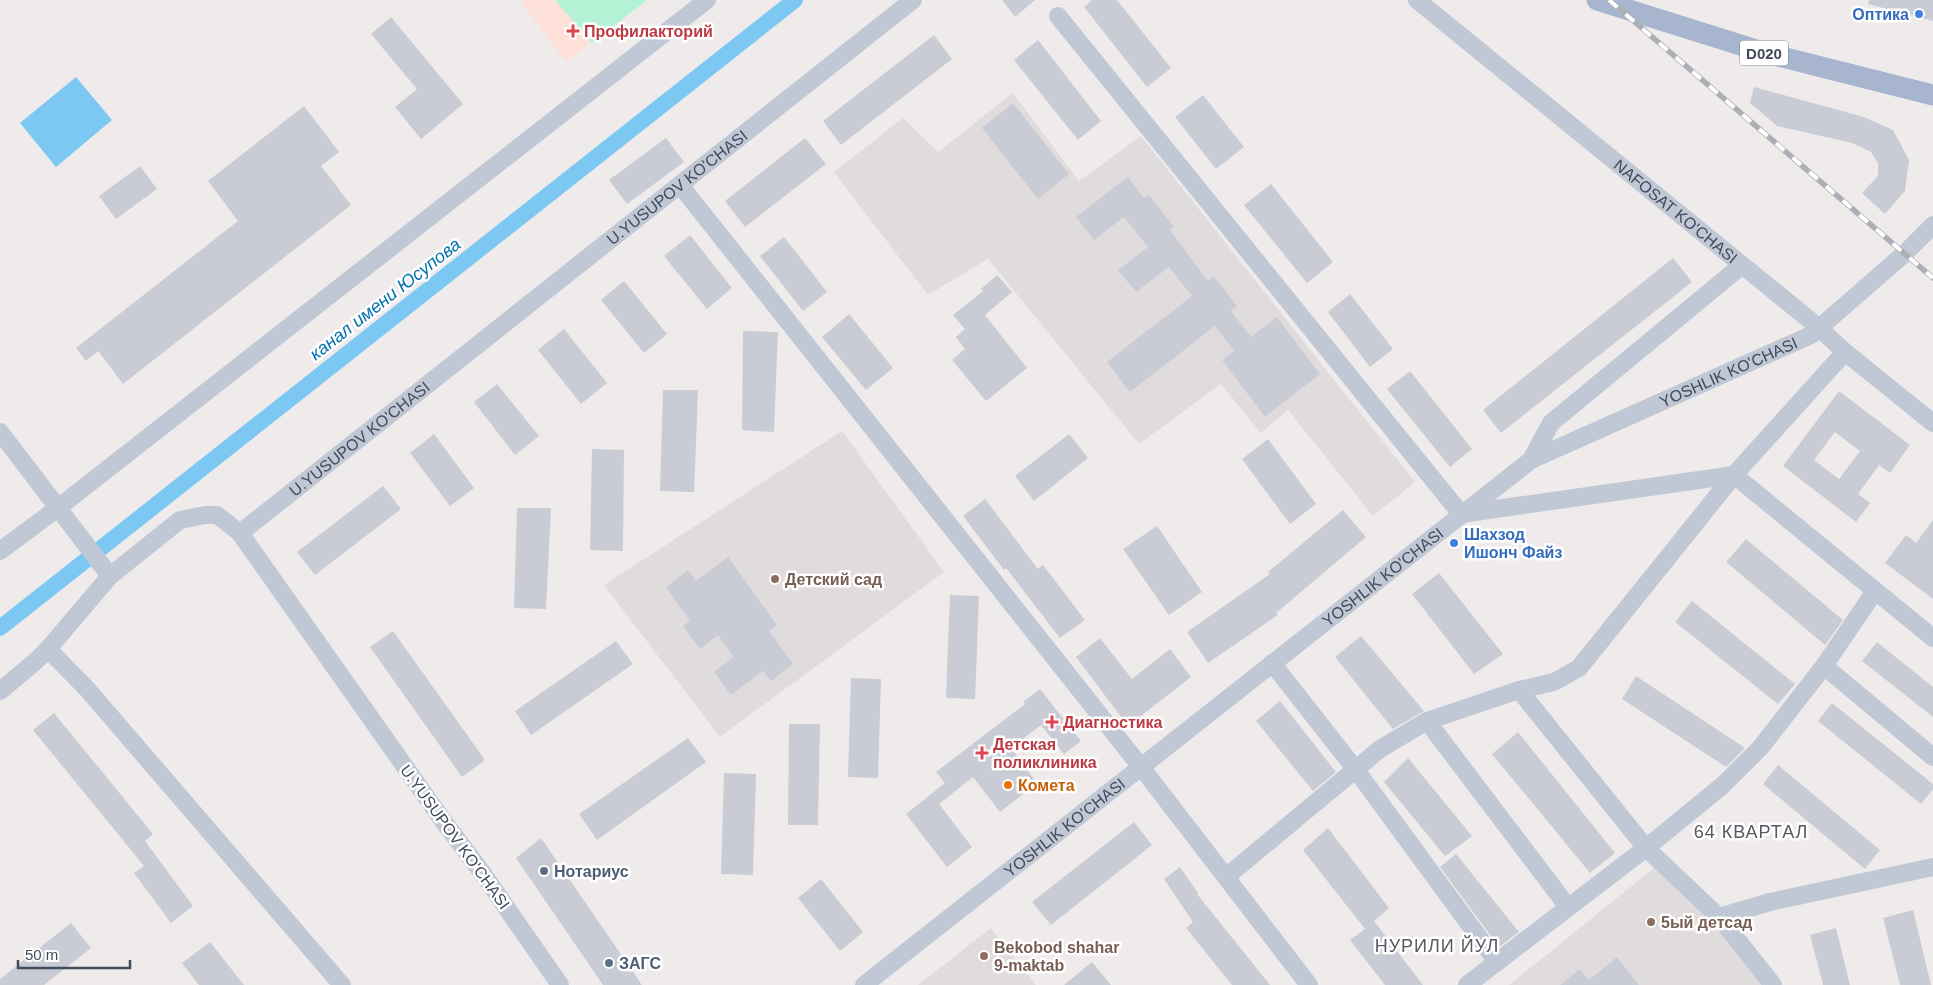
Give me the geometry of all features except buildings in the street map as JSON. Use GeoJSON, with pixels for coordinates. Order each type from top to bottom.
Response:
{"type":"FeatureCollection","features":[{"type":"Feature","properties":{"kind":"main road","name":"D020"},"geometry":{"type":"LineString","coordinates":[[1597,0],[1766,53],[1933,95]]}},
{"type":"Feature","properties":{"kind":"street"},"geometry":{"type":"LineString","coordinates":[[0,551],[59,507],[707,0]]}},
{"type":"Feature","properties":{"kind":"street","name":"U.YUSUPOV KO'CHASI"},"geometry":{"type":"LineString","coordinates":[[560,985],[240,533],[913,0]]}},
{"type":"Feature","properties":{"kind":"street","name":"NAFOSAT KO'CHASI"},"geometry":{"type":"LineString","coordinates":[[1417,0],[1933,423]]}},
{"type":"Feature","properties":{"kind":"street"},"geometry":{"type":"LineString","coordinates":[[1058,16],[1461,514],[1734,475],[1933,638]]}},
{"type":"Feature","properties":{"kind":"street"},"geometry":{"type":"LineString","coordinates":[[680,184],[1141,767],[1309,985]]}},
{"type":"Feature","properties":{"kind":"street","name":"YOSHLIK KO'CHASI"},"geometry":{"type":"LineString","coordinates":[[864,985],[1531,460],[1811,335],[1904,254],[1933,225]]}},
{"type":"Feature","properties":{"kind":"street"},"geometry":{"type":"LineString","coordinates":[[1531,460],[1551,423],[1741,266]]}},
{"type":"Feature","properties":{"kind":"street"},"geometry":{"type":"LineString","coordinates":[[1226,877],[1380,749],[1427,722],[1519,690],[1554,682],[1579,668],[1734,475],[1845,352]]}},
{"type":"Feature","properties":{"kind":"street"},"geometry":{"type":"LineString","coordinates":[[0,432],[106,571]]}},
{"type":"Feature","properties":{"kind":"street"},"geometry":{"type":"LineString","coordinates":[[0,691],[48,649],[106,571],[180,520],[205,515],[217,515],[240,533]]}},
{"type":"Feature","properties":{"kind":"street"},"geometry":{"type":"LineString","coordinates":[[1467,985],[1646,848],[1723,785],[1761,747],[1824,666],[1875,591]]}},
{"type":"Feature","properties":{"kind":"street"},"geometry":{"type":"LineString","coordinates":[[48,649],[87,689],[342,985]]}},
{"type":"Feature","properties":{"kind":"street"},"geometry":{"type":"LineString","coordinates":[[1272,663],[1356,770],[1497,962]]}},
{"type":"Feature","properties":{"kind":"street"},"geometry":{"type":"LineString","coordinates":[[1824,666],[1933,757]]}},
{"type":"Feature","properties":{"kind":"street"},"geometry":{"type":"LineString","coordinates":[[1519,690],[1646,848],[1719,917],[1774,985]]}},
{"type":"Feature","properties":{"kind":"street"},"geometry":{"type":"LineString","coordinates":[[1427,722],[1568,907]]}},
{"type":"Feature","properties":{"kind":"street"},"geometry":{"type":"LineString","coordinates":[[1719,917],[1770,902],[1933,867]]}},
{"type":"Feature","properties":{"kind":"shaded area","name":"Профилакторий"},"geometry":{"type":"Polygon","coordinates":[[[520,0],[641,0],[566,62],[520,0]]]}},
{"type":"Feature","properties":{"kind":"shaded area"},"geometry":{"type":"Polygon","coordinates":[[[1013,93],[1079,181],[1141,136],[1415,482],[1373,516],[1288,410],[1261,433],[1221,384],[1139,444],[988,259],[928,295],[834,172],[903,118],[938,152],[1013,93]]]}},
{"type":"Feature","properties":{"kind":"shaded area","name":"Детский сад"},"geometry":{"type":"Polygon","coordinates":[[[842,431],[944,572],[720,737],[604,585],[842,431]]]}},
{"type":"Feature","properties":{"kind":"shaded area","name":"5ый детсад"},"geometry":{"type":"Polygon","coordinates":[[[1665,859],[1766,985],[1509,985],[1665,859]]]}},
{"type":"Feature","properties":{"kind":"shaded area","name":"Bekobod shahar 9-maktab"},"geometry":{"type":"Polygon","coordinates":[[[991,928],[1036,985],[918,985],[991,928]]]}},
{"type":"Feature","properties":{"kind":"green space"},"geometry":{"type":"Polygon","coordinates":[[[555,0],[647,0],[592,43],[555,0]]]}},
{"type":"Feature","properties":{"kind":"water"},"geometry":{"type":"Polygon","coordinates":[[[76,77],[112,120],[56,167],[20,123],[76,77]]]}},
{"type":"Feature","properties":{"kind":"waterway","name":"канал имени Юсупова"},"geometry":{"type":"LineString","coordinates":[[0,628],[795,0]]}},
{"type":"Feature","properties":{"kind":"railway"},"geometry":{"type":"LineString","coordinates":[[1609,0],[1933,278]]}},
{"type":"Feature","properties":{"kind":"place","name":"Оптика"},"geometry":{"type":"Point","coordinates":[1919,14]}},
{"type":"Feature","properties":{"kind":"place","name":"Профилакторий"},"geometry":{"type":"Point","coordinates":[573,31]}},
{"type":"Feature","properties":{"kind":"place","name":"Шахзод Ишонч Файз"},"geometry":{"type":"Point","coordinates":[1454,543]}},
{"type":"Feature","properties":{"kind":"place","name":"Детский сад"},"geometry":{"type":"Point","coordinates":[775,579]}},
{"type":"Feature","properties":{"kind":"place","name":"Диагностика"},"geometry":{"type":"Point","coordinates":[1052,722]}},
{"type":"Feature","properties":{"kind":"place","name":"Детская поликлиника"},"geometry":{"type":"Point","coordinates":[982,753]}},
{"type":"Feature","properties":{"kind":"place","name":"Комета"},"geometry":{"type":"Point","coordinates":[1008,785]}},
{"type":"Feature","properties":{"kind":"place","name":"Нотариус"},"geometry":{"type":"Point","coordinates":[544,871]}},
{"type":"Feature","properties":{"kind":"place","name":"5ый детсад"},"geometry":{"type":"Point","coordinates":[1651,922]}},
{"type":"Feature","properties":{"kind":"place","name":"Bekobod shahar 9-maktab"},"geometry":{"type":"Point","coordinates":[984,956]}},
{"type":"Feature","properties":{"kind":"place","name":"ЗАГС"},"geometry":{"type":"Point","coordinates":[609,963]}},
{"type":"Feature","properties":{"kind":"district","name":"64 КВАРТАЛ"},"geometry":{"type":"Point","coordinates":[1751,832]}},
{"type":"Feature","properties":{"kind":"district","name":"НУРИЛИ ЙУЛ"},"geometry":{"type":"Point","coordinates":[1437,946]}}]}
